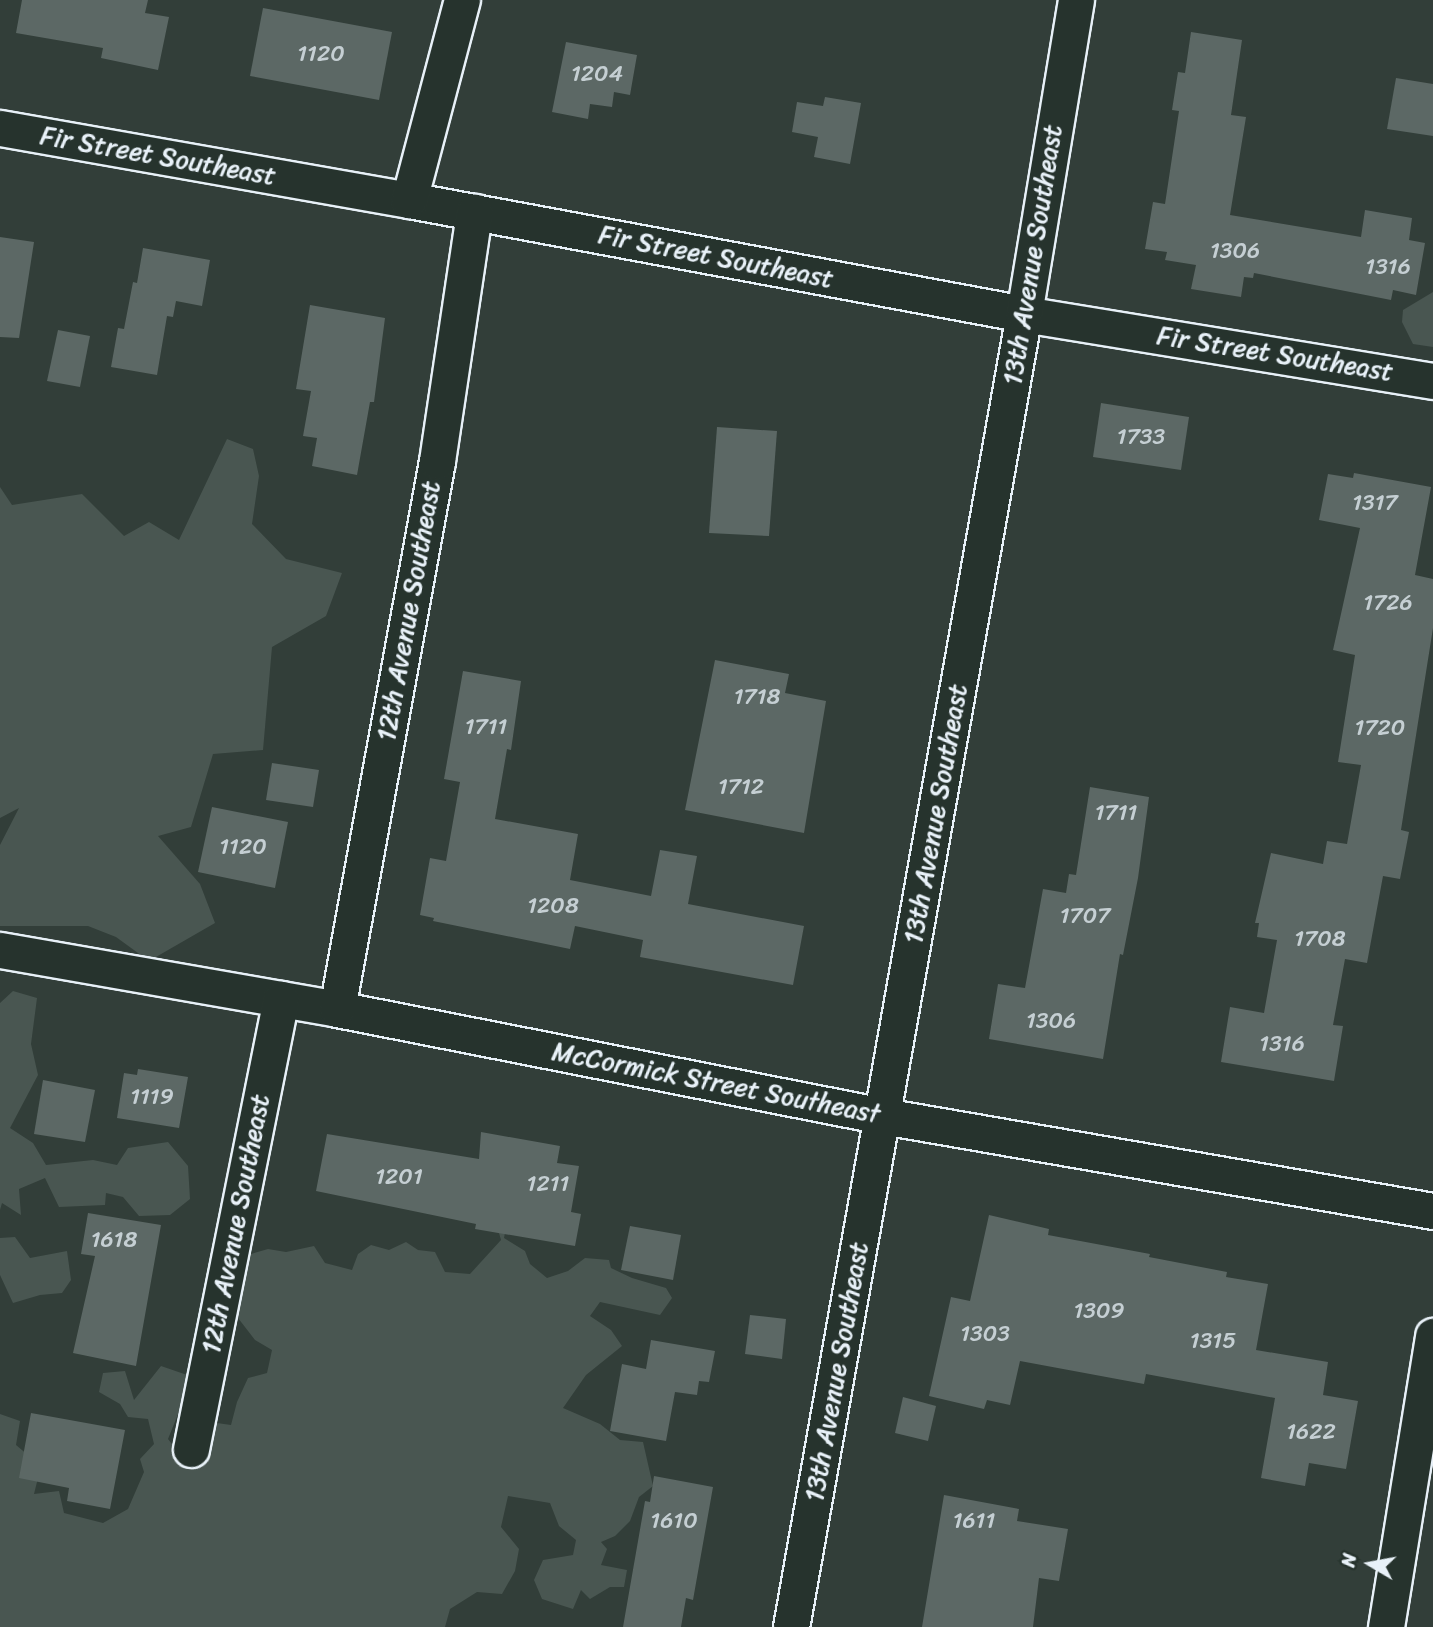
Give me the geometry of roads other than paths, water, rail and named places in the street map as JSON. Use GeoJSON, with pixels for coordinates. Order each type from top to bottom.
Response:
{"type":"FeatureCollection","features":[{"type":"Feature","properties":{"kind":"street"},"geometry":{"type":"LineString","coordinates":[[409,200],[462,0]]}},
{"type":"Feature","properties":{"kind":"street","name":"13th Avenue Southeast"},"geometry":{"type":"LineString","coordinates":[[791,1627],[1024,314],[1076,0]]}},
{"type":"Feature","properties":{"kind":"street","name":"Fir Street Southeast"},"geometry":{"type":"LineString","coordinates":[[0,128],[409,200],[1024,314],[1433,381]]}},
{"type":"Feature","properties":{"kind":"street","name":"12th Avenue Southeast"},"geometry":{"type":"LineString","coordinates":[[337,1009],[437,461],[474,212]]}},
{"type":"Feature","properties":{"kind":"street","name":"McCormick Street Southeast"},"geometry":{"type":"LineString","coordinates":[[0,950],[337,1009],[883,1116],[1433,1211]]}},
{"type":"Feature","properties":{"kind":"street","name":"12th Avenue Southeast"},"geometry":{"type":"LineString","coordinates":[[191,1448],[281,999]]}},
{"type":"Feature","properties":{"kind":"street"},"geometry":{"type":"LineString","coordinates":[[1386,1627],[1433,1336]]}}]}
